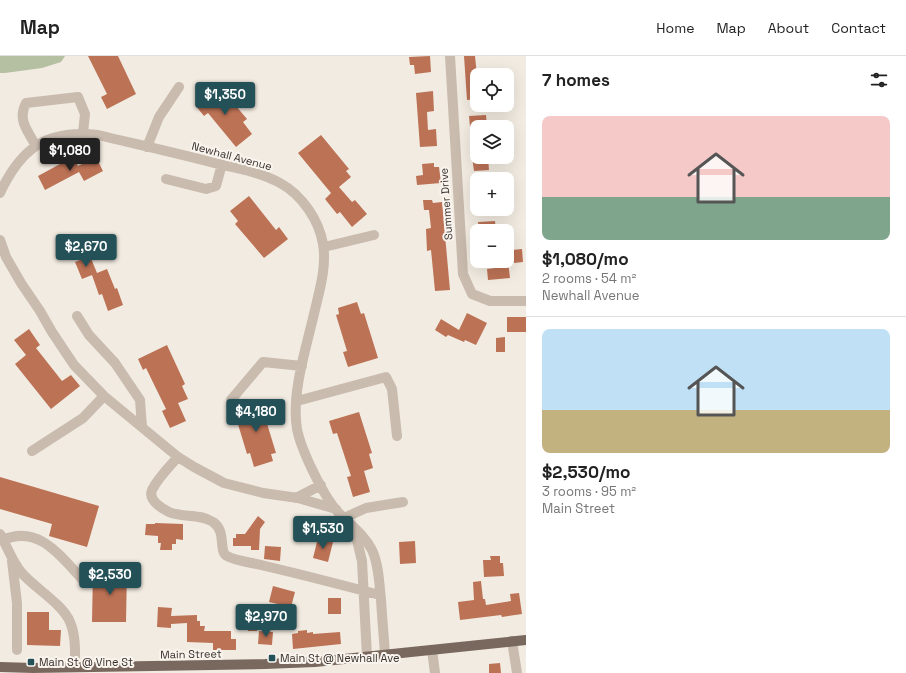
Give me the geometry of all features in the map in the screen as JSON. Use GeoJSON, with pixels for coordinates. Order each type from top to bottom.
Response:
{"type":"FeatureCollection","features":[{"type":"Feature","properties":{"kind":"main road","name":"Main Street"},"geometry":{"type":"LineString","coordinates":[[0,667],[16,670],[75,667],[188,669],[368,657],[526,640]]}},
{"type":"Feature","properties":{"kind":"street","name":"Summer Drive"},"geometry":{"type":"LineString","coordinates":[[450,56],[463,274],[472,294],[490,302],[526,301]]}},
{"type":"Feature","properties":{"kind":"street"},"geometry":{"type":"LineString","coordinates":[[147,147],[158,117],[179,87]]}},
{"type":"Feature","properties":{"kind":"street"},"geometry":{"type":"LineString","coordinates":[[36,146],[22,119],[22,111],[26,103],[78,97],[85,114],[83,133]]}},
{"type":"Feature","properties":{"kind":"street","name":"Newhall Avenue"},"geometry":{"type":"LineString","coordinates":[[0,193],[18,162],[26,153],[36,146],[58,137],[83,133],[98,135],[222,164],[266,177],[279,182],[300,199],[310,212],[321,236],[324,247],[321,283],[302,366],[297,401],[297,428],[300,440],[321,486],[336,509],[354,528],[358,530],[373,553],[379,578],[385,655]]}},
{"type":"Feature","properties":{"kind":"street"},"geometry":{"type":"LineString","coordinates":[[166,179],[206,189],[216,186],[222,164]]}},
{"type":"Feature","properties":{"kind":"street"},"geometry":{"type":"LineString","coordinates":[[324,247],[374,235]]}},
{"type":"Feature","properties":{"kind":"street"},"geometry":{"type":"LineString","coordinates":[[0,240],[6,257],[74,365],[104,396],[178,457],[224,482],[263,493],[296,498],[336,509]]}},
{"type":"Feature","properties":{"kind":"street"},"geometry":{"type":"LineString","coordinates":[[77,316],[89,336],[115,363],[140,400],[142,427]]}},
{"type":"Feature","properties":{"kind":"street"},"geometry":{"type":"LineString","coordinates":[[231,400],[263,362],[302,366]]}},
{"type":"Feature","properties":{"kind":"street"},"geometry":{"type":"LineString","coordinates":[[297,401],[386,377],[392,390],[397,436]]}},
{"type":"Feature","properties":{"kind":"street"},"geometry":{"type":"LineString","coordinates":[[32,451],[82,418],[104,396]]}},
{"type":"Feature","properties":{"kind":"street"},"geometry":{"type":"LineString","coordinates":[[178,457],[156,484],[151,492],[151,497],[154,502],[170,512],[201,517],[213,521],[218,526],[221,533],[224,554],[228,557],[380,595]]}},
{"type":"Feature","properties":{"kind":"street"},"geometry":{"type":"LineString","coordinates":[[296,498],[321,486]]}},
{"type":"Feature","properties":{"kind":"street"},"geometry":{"type":"LineString","coordinates":[[344,518],[366,508],[403,502]]}},
{"type":"Feature","properties":{"kind":"street"},"geometry":{"type":"LineString","coordinates":[[354,528],[362,561],[368,657]]}},
{"type":"Feature","properties":{"kind":"street"},"geometry":{"type":"LineString","coordinates":[[75,667],[74,638],[70,621],[57,606],[20,571],[2,537],[19,535],[42,541],[57,553],[84,581]]}},
{"type":"Feature","properties":{"kind":"street"},"geometry":{"type":"LineString","coordinates":[[11,555],[17,603],[17,650]]}},
{"type":"Feature","properties":{"kind":"street"},"geometry":{"type":"LineString","coordinates":[[512,641],[517,673]]}},
{"type":"Feature","properties":{"kind":"street"},"geometry":{"type":"LineString","coordinates":[[432,650],[435,673]]}},
{"type":"Feature","properties":{"kind":"green space"},"geometry":{"type":"Polygon","coordinates":[[[0,56],[65,56],[61,62],[42,68],[0,73],[0,56]]]}},
{"type":"Feature","properties":{"kind":"building"},"geometry":{"type":"Polygon","coordinates":[[[88,56],[118,56],[136,94],[107,109],[101,97],[107,94],[88,56]]]}},
{"type":"Feature","properties":{"kind":"building"},"geometry":{"type":"Polygon","coordinates":[[[430,56],[431,72],[415,74],[414,65],[410,65],[409,57],[430,56]]]}},
{"type":"Feature","properties":{"kind":"building"},"geometry":{"type":"Polygon","coordinates":[[[464,56],[475,56],[476,68],[470,68],[470,100],[467,100],[464,56]]]}},
{"type":"Feature","properties":{"kind":"building"},"geometry":{"type":"Polygon","coordinates":[[[219,86],[247,119],[243,122],[252,134],[236,147],[208,113],[204,116],[195,105],[219,86]]]}},
{"type":"Feature","properties":{"kind":"building"},"geometry":{"type":"Polygon","coordinates":[[[433,91],[434,111],[427,112],[428,130],[436,129],[437,146],[420,147],[416,93],[433,91]]]}},
{"type":"Feature","properties":{"kind":"building"},"geometry":{"type":"Polygon","coordinates":[[[486,115],[486,120],[470,120],[470,127],[469,116],[486,115]]]}},
{"type":"Feature","properties":{"kind":"building"},"geometry":{"type":"Polygon","coordinates":[[[321,135],[349,169],[346,171],[351,177],[339,187],[352,202],[355,200],[367,214],[352,227],[340,212],[337,214],[325,199],[331,193],[298,153],[321,135]]]}},
{"type":"Feature","properties":{"kind":"building"},"geometry":{"type":"Polygon","coordinates":[[[73,157],[78,166],[96,157],[103,171],[84,181],[79,172],[45,190],[38,176],[73,157]]]}},
{"type":"Feature","properties":{"kind":"building"},"geometry":{"type":"Polygon","coordinates":[[[434,163],[434,167],[439,167],[441,183],[417,185],[416,176],[423,175],[422,164],[434,163]]]}},
{"type":"Feature","properties":{"kind":"building"},"geometry":{"type":"Polygon","coordinates":[[[473,164],[489,164],[489,170],[474,171],[473,164]]]}},
{"type":"Feature","properties":{"kind":"building"},"geometry":{"type":"Polygon","coordinates":[[[249,196],[276,230],[279,227],[288,239],[264,258],[235,224],[238,221],[230,211],[249,196]]]}},
{"type":"Feature","properties":{"kind":"building"},"geometry":{"type":"Polygon","coordinates":[[[423,200],[432,200],[433,203],[442,202],[450,290],[435,291],[431,250],[427,251],[426,229],[431,228],[429,210],[424,210],[423,200]]]}},
{"type":"Feature","properties":{"kind":"building"},"geometry":{"type":"Polygon","coordinates":[[[495,221],[495,224],[478,224],[478,222],[495,221]]]}},
{"type":"Feature","properties":{"kind":"building"},"geometry":{"type":"Polygon","coordinates":[[[522,249],[523,262],[514,263],[514,250],[522,249]]]}},
{"type":"Feature","properties":{"kind":"building"},"geometry":{"type":"Polygon","coordinates":[[[90,256],[97,273],[82,279],[75,262],[90,256]]]}},
{"type":"Feature","properties":{"kind":"building"},"geometry":{"type":"Polygon","coordinates":[[[509,268],[510,278],[488,280],[487,269],[509,268]]]}},
{"type":"Feature","properties":{"kind":"building"},"geometry":{"type":"Polygon","coordinates":[[[107,269],[115,289],[117,288],[123,305],[108,311],[102,294],[99,295],[92,275],[107,269]]]}},
{"type":"Feature","properties":{"kind":"building"},"geometry":{"type":"Polygon","coordinates":[[[357,302],[361,314],[364,313],[378,358],[348,367],[343,352],[347,351],[336,315],[339,314],[338,308],[357,302]]]}},
{"type":"Feature","properties":{"kind":"building"},"geometry":{"type":"Polygon","coordinates":[[[467,313],[487,323],[476,345],[465,340],[464,342],[448,335],[446,337],[435,330],[441,319],[459,330],[467,313]]]}},
{"type":"Feature","properties":{"kind":"building"},"geometry":{"type":"Polygon","coordinates":[[[507,317],[526,317],[526,332],[507,332],[507,317]]]}},
{"type":"Feature","properties":{"kind":"building"},"geometry":{"type":"Polygon","coordinates":[[[29,329],[40,345],[36,348],[62,381],[71,375],[80,386],[51,409],[15,364],[26,355],[14,340],[29,329]]]}},
{"type":"Feature","properties":{"kind":"building"},"geometry":{"type":"Polygon","coordinates":[[[505,337],[505,352],[496,352],[496,338],[505,337]]]}},
{"type":"Feature","properties":{"kind":"building"},"geometry":{"type":"Polygon","coordinates":[[[167,345],[185,384],[182,386],[188,399],[178,403],[186,421],[170,428],[162,411],[166,409],[146,368],[143,370],[138,359],[167,345]]]}},
{"type":"Feature","properties":{"kind":"building"},"geometry":{"type":"Polygon","coordinates":[[[265,402],[269,416],[265,417],[276,453],[271,454],[273,461],[254,467],[250,453],[247,454],[234,411],[265,402]]]}},
{"type":"Feature","properties":{"kind":"building"},"geometry":{"type":"Polygon","coordinates":[[[359,412],[372,453],[369,454],[373,468],[364,471],[370,492],[353,497],[347,477],[351,476],[337,433],[333,434],[329,421],[359,412]]]}},
{"type":"Feature","properties":{"kind":"building"},"geometry":{"type":"Polygon","coordinates":[[[0,477],[99,506],[87,547],[49,536],[52,524],[0,509],[0,477]]]}},
{"type":"Feature","properties":{"kind":"building"},"geometry":{"type":"Polygon","coordinates":[[[258,516],[265,522],[260,529],[259,550],[251,550],[251,546],[233,546],[233,538],[236,538],[236,534],[245,534],[258,516]]]}},
{"type":"Feature","properties":{"kind":"building"},"geometry":{"type":"Polygon","coordinates":[[[146,524],[183,524],[183,540],[176,539],[176,544],[172,544],[172,550],[160,550],[161,543],[158,543],[158,536],[145,535],[146,524]]]}},
{"type":"Feature","properties":{"kind":"building"},"geometry":{"type":"Polygon","coordinates":[[[318,538],[333,542],[328,562],[313,558],[318,538]]]}},
{"type":"Feature","properties":{"kind":"building"},"geometry":{"type":"Polygon","coordinates":[[[415,541],[416,563],[400,564],[399,542],[415,541]]]}},
{"type":"Feature","properties":{"kind":"building"},"geometry":{"type":"Polygon","coordinates":[[[265,546],[281,547],[280,561],[264,559],[265,546]]]}},
{"type":"Feature","properties":{"kind":"building"},"geometry":{"type":"Polygon","coordinates":[[[490,556],[500,556],[500,563],[503,563],[504,576],[484,577],[483,560],[491,560],[490,556]]]}},
{"type":"Feature","properties":{"kind":"building"},"geometry":{"type":"Polygon","coordinates":[[[93,569],[127,569],[126,622],[92,622],[93,569]]]}},
{"type":"Feature","properties":{"kind":"building"},"geometry":{"type":"Polygon","coordinates":[[[481,581],[483,599],[485,599],[486,605],[511,601],[510,594],[519,593],[522,614],[460,620],[458,602],[474,600],[473,582],[481,581]]]}},
{"type":"Feature","properties":{"kind":"building"},"geometry":{"type":"Polygon","coordinates":[[[273,586],[295,592],[291,607],[269,602],[273,586]]]}},
{"type":"Feature","properties":{"kind":"building"},"geometry":{"type":"Polygon","coordinates":[[[328,598],[341,598],[341,614],[328,614],[328,598]]]}},
{"type":"Feature","properties":{"kind":"building"},"geometry":{"type":"Polygon","coordinates":[[[158,607],[172,608],[171,616],[197,615],[197,621],[200,621],[200,626],[205,626],[204,631],[231,631],[231,639],[236,639],[236,650],[213,650],[213,643],[187,642],[187,623],[171,624],[171,628],[157,627],[158,607]]]}},
{"type":"Feature","properties":{"kind":"building"},"geometry":{"type":"Polygon","coordinates":[[[27,612],[49,612],[49,630],[61,630],[60,646],[27,645],[27,612]]]}},
{"type":"Feature","properties":{"kind":"building"},"geometry":{"type":"Polygon","coordinates":[[[248,617],[257,617],[257,631],[248,631],[248,617]]]}},
{"type":"Feature","properties":{"kind":"building"},"geometry":{"type":"Polygon","coordinates":[[[307,630],[307,633],[313,632],[313,634],[340,632],[341,644],[293,649],[292,634],[298,633],[298,631],[307,630]]]}},
{"type":"Feature","properties":{"kind":"building"},"geometry":{"type":"Polygon","coordinates":[[[259,631],[273,632],[272,645],[258,644],[259,631]]]}},
{"type":"Feature","properties":{"kind":"building"},"geometry":{"type":"Polygon","coordinates":[[[500,663],[501,673],[489,673],[489,664],[500,663]]]}},
{"type":"Feature","properties":{"kind":"place","name":"Main St @ Newhall Ave"},"geometry":{"type":"Point","coordinates":[272,658]}},
{"type":"Feature","properties":{"kind":"place","name":"Main St @ Vine St"},"geometry":{"type":"Point","coordinates":[31,662]}}]}
